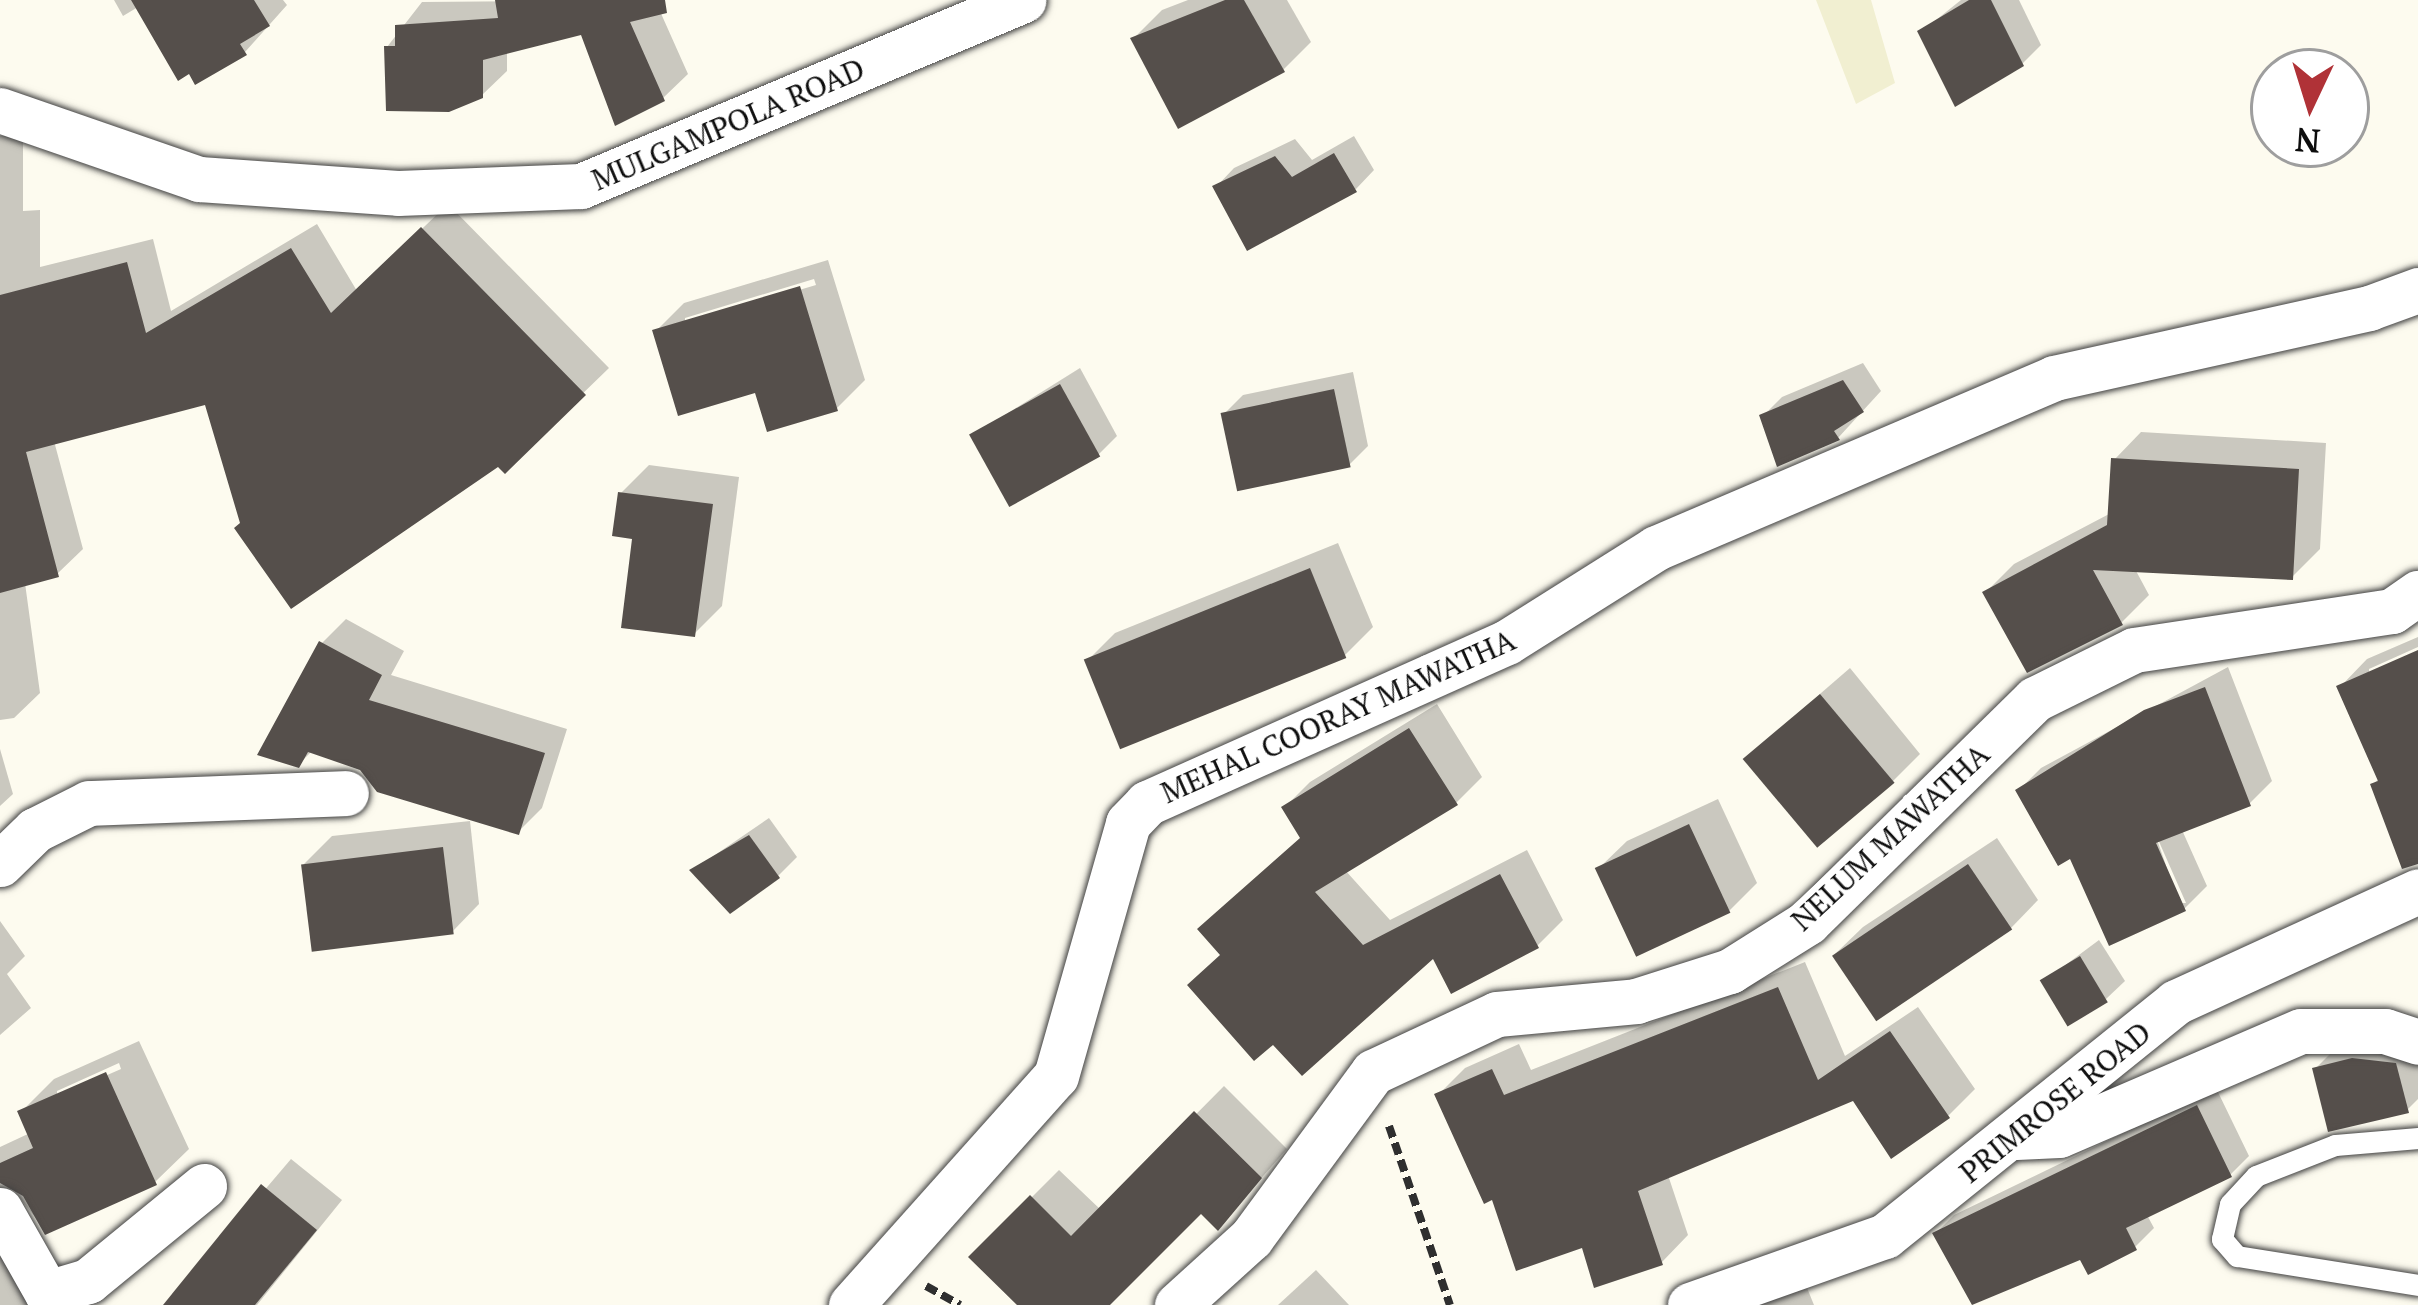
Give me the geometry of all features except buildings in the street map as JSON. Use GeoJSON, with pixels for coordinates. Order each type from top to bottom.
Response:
{"type":"FeatureCollection","features":[{"type":"Feature","properties":{"kind":"street","name":"MULGAMPOLA ROAD"},"geometry":{"type":"LineString","coordinates":[[0,110],[199,179],[398,193],[581,186],[1023,0]]}},
{"type":"Feature","properties":{"kind":"street","name":"MEHAL COORAY MAWATHA"},"geometry":{"type":"LineString","coordinates":[[851,1305],[1056,1076],[1128,824],[1148,802],[1508,642],[1656,548],[2054,378],[2369,308],[2418,290]]}},
{"type":"Feature","properties":{"kind":"street","name":"NELUM MAWATHA"},"geometry":{"type":"LineString","coordinates":[[1177,1305],[1251,1238],[1373,1072],[1497,1014],[1636,1001],[1730,971],[1808,922],[2035,699],[2134,650],[2392,611],[2418,593]]}},
{"type":"Feature","properties":{"kind":"street"},"geometry":{"type":"LineString","coordinates":[[0,865],[35,830],[89,803],[346,793]]}},
{"type":"Feature","properties":{"kind":"street","name":"PRIMROSE ROAD"},"geometry":{"type":"LineString","coordinates":[[1690,1305],[1858,1252],[2016,1137],[2176,1002],[2410,902]]}},
{"type":"Feature","properties":{"kind":"street"},"geometry":{"type":"LineString","coordinates":[[2016,1137],[2076,1129],[2301,1031],[2385,1031],[2418,1042]]}},
{"type":"Feature","properties":{"kind":"street"},"geometry":{"type":"LineString","coordinates":[[0,1210],[47,1293],[88,1281],[204,1186]]}},
{"type":"Feature","properties":{"kind":"lane"},"geometry":{"type":"LineString","coordinates":[[2418,1138],[2335,1145],[2256,1176],[2230,1204],[2222,1239],[2237,1256],[2418,1286]]}},
{"type":"Feature","properties":{"kind":"path"},"geometry":{"type":"LineString","coordinates":[[1373,1072],[1450,1305]]}},
{"type":"Feature","properties":{"kind":"shaded area"},"geometry":{"type":"Polygon","coordinates":[[[1816,0],[1871,0],[1895,83],[1856,104],[1816,0]]]}}]}
